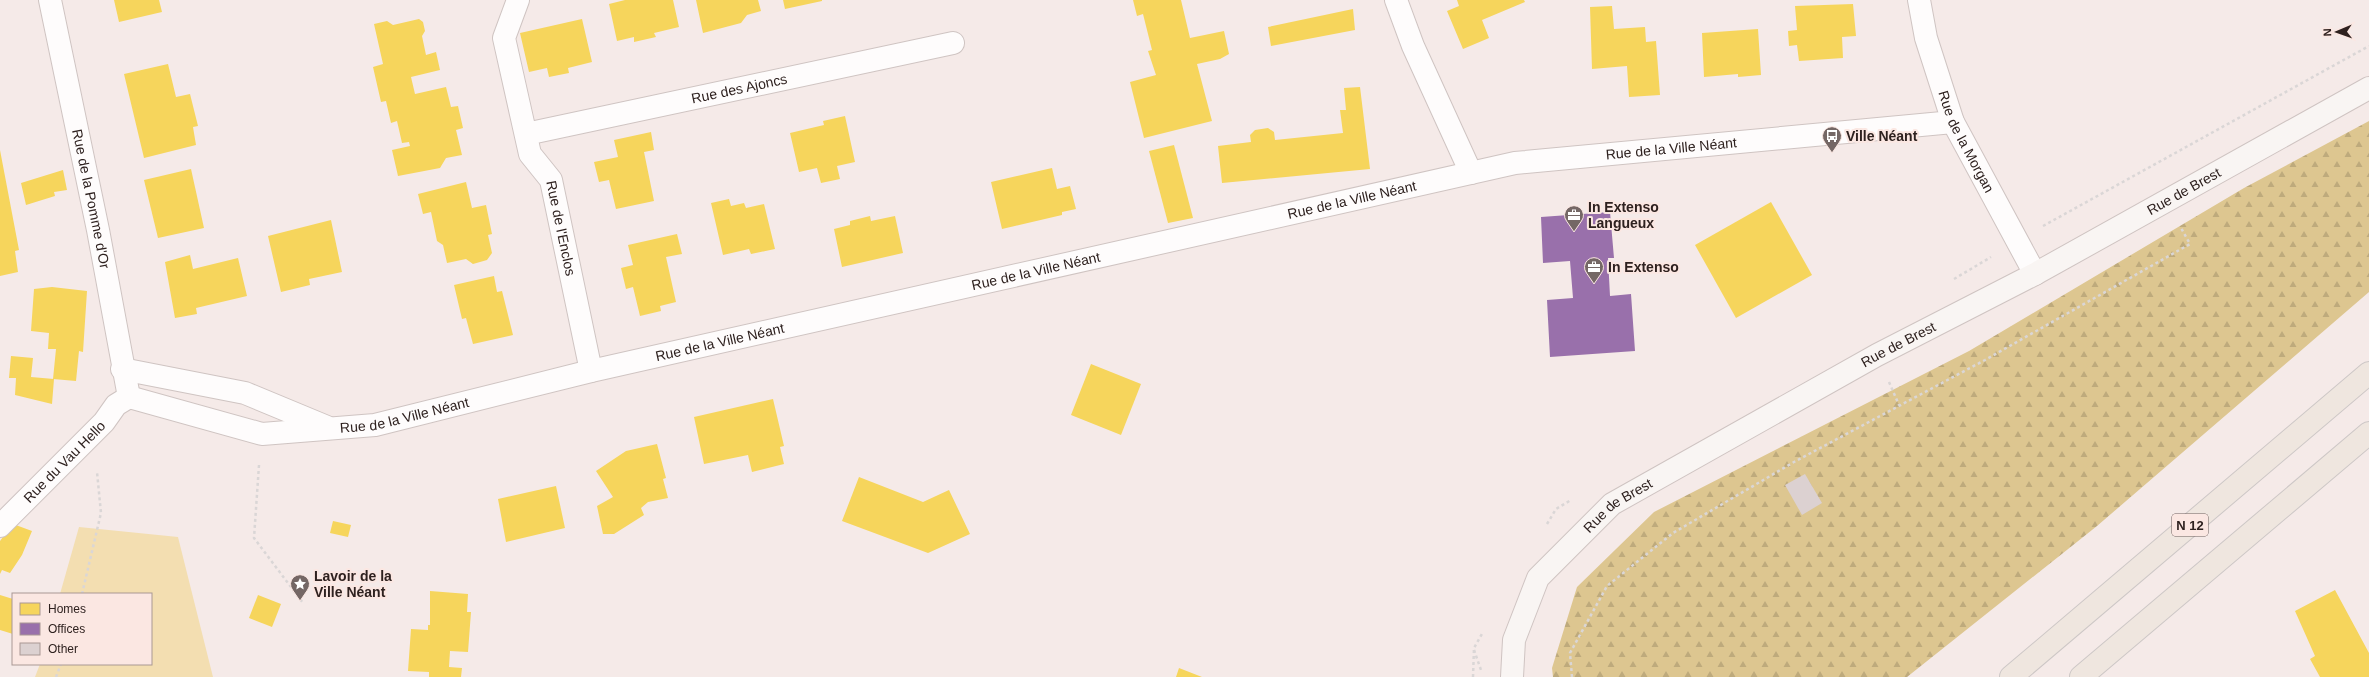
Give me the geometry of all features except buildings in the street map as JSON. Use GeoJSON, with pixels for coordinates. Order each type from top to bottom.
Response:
{"type":"FeatureCollection","features":[{"type":"Feature","properties":{"kind":"highway","name":"N 12"},"geometry":{"type":"LineString","coordinates":[[2011,677],[2369,373]]}},
{"type":"Feature","properties":{"kind":"highway"},"geometry":{"type":"LineString","coordinates":[[2081,677],[2369,432]]}},
{"type":"Feature","properties":{"kind":"main road","name":"Rue de Brest"},"geometry":{"type":"LineString","coordinates":[[1512,677],[1514,640],[1538,578],[1612,504],[1877,355],[2035,274],[2369,88]]}},
{"type":"Feature","properties":{"kind":"street","name":"Rue de la Pomme d'Or"},"geometry":{"type":"LineString","coordinates":[[50,0],[98,230],[122,369],[129,398]]}},
{"type":"Feature","properties":{"kind":"street","name":"Rue de l'Enclos"},"geometry":{"type":"LineString","coordinates":[[518,0],[504,38],[530,154],[551,180],[591,371]]}},
{"type":"Feature","properties":{"kind":"street"},"geometry":{"type":"LineString","coordinates":[[1396,0],[1413,46],[1472,173]]}},
{"type":"Feature","properties":{"kind":"street","name":"Rue de la Morgan"},"geometry":{"type":"LineString","coordinates":[[1919,0],[1926,38],[1953,122],[2035,274]]}},
{"type":"Feature","properties":{"kind":"street","name":"Rue des Ajoncs"},"geometry":{"type":"LineString","coordinates":[[526,134],[953,43]]}},
{"type":"Feature","properties":{"kind":"street","name":"Rue de la Ville Néant"},"geometry":{"type":"LineString","coordinates":[[129,398],[262,434],[375,425],[591,371],[1515,163],[1953,122]]}},
{"type":"Feature","properties":{"kind":"street"},"geometry":{"type":"LineString","coordinates":[[122,369],[245,393],[332,429]]}},
{"type":"Feature","properties":{"kind":"street","name":"Rue du Vau Hello"},"geometry":{"type":"LineString","coordinates":[[0,526],[104,422],[116,406],[129,398]]}},
{"type":"Feature","properties":{"kind":"path"},"geometry":{"type":"LineString","coordinates":[[1572,677],[1570,653],[1607,586],[1673,533],[1730,498],[1986,360],[2190,244],[2148,167],[2369,46]]}},
{"type":"Feature","properties":{"kind":"path"},"geometry":{"type":"LineString","coordinates":[[262,434],[254,538],[303,603]]}},
{"type":"Feature","properties":{"kind":"path"},"geometry":{"type":"LineString","coordinates":[[82,593],[102,513],[96,469],[88,438]]}},
{"type":"Feature","properties":{"kind":"path"},"geometry":{"type":"LineString","coordinates":[[1474,648],[1483,677]]}},
{"type":"Feature","properties":{"kind":"path"},"geometry":{"type":"LineString","coordinates":[[56,677],[61,665]]}},
{"type":"Feature","properties":{"kind":"shaded area"},"geometry":{"type":"Polygon","coordinates":[[[79,527],[178,537],[213,677],[35,677],[40,665],[152,665],[152,593],[60,593],[79,527]]]}},
{"type":"Feature","properties":{"kind":"green space"},"geometry":{"type":"Polygon","coordinates":[[[2369,121],[2369,292],[2097,526],[1907,677],[1553,677],[1552,668],[1577,587],[1654,512],[1969,351],[2244,188],[2369,121]]]}},
{"type":"Feature","properties":{"kind":"place","name":"Ville Néant"},"geometry":{"type":"Point","coordinates":[1832,153]}},
{"type":"Feature","properties":{"kind":"place","name":"In Extenso Langueux"},"geometry":{"type":"Point","coordinates":[1574,232]}},
{"type":"Feature","properties":{"kind":"place","name":"In Extenso"},"geometry":{"type":"Point","coordinates":[1594,284]}},
{"type":"Feature","properties":{"kind":"place","name":"Lavoir de la Ville Néant"},"geometry":{"type":"Point","coordinates":[300,601]}}]}
